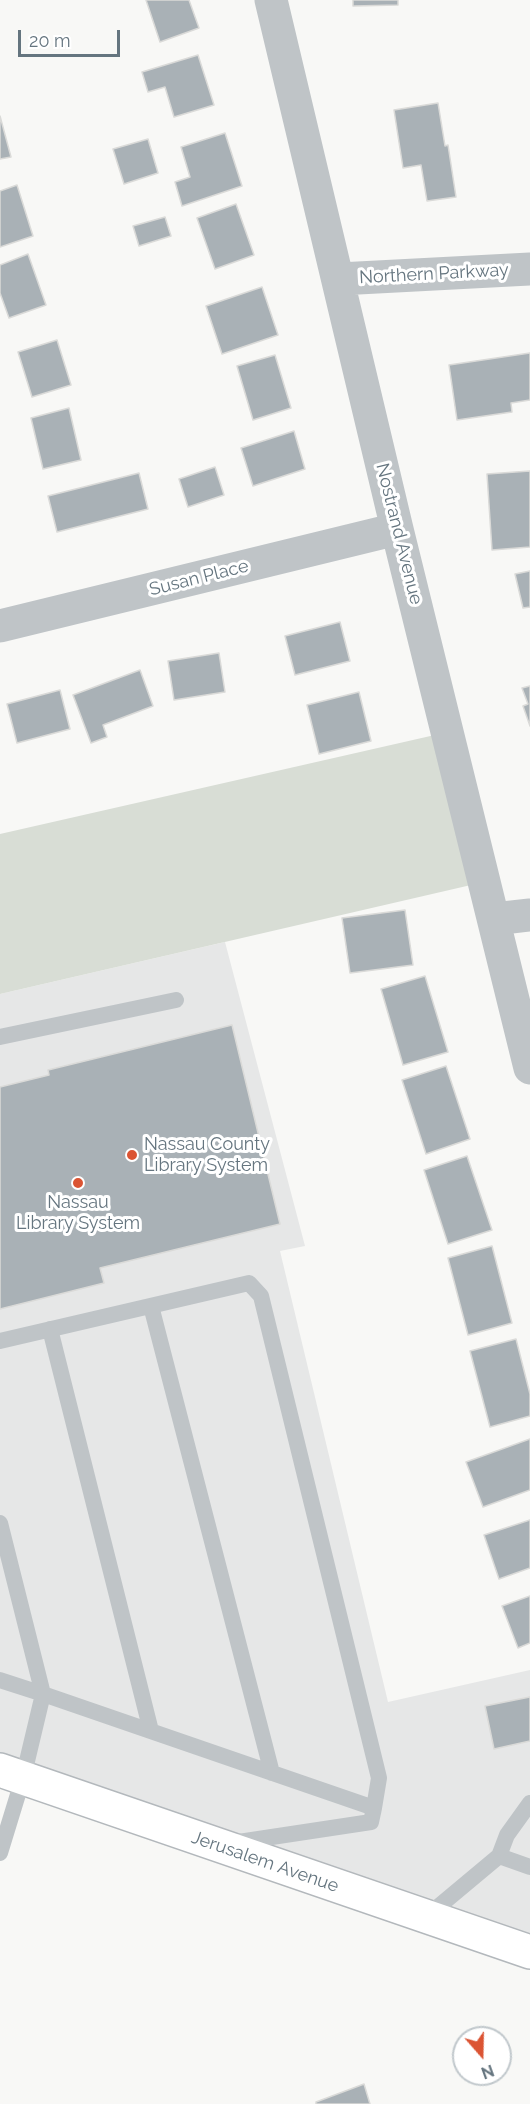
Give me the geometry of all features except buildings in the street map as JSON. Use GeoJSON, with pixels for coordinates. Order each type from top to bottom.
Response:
{"type":"FeatureCollection","features":[{"type":"Feature","properties":{"kind":"main road","name":"Jerusalem Avenue"},"geometry":{"type":"LineString","coordinates":[[11,1774],[530,1952]]}},
{"type":"Feature","properties":{"kind":"street","name":"Nostrand Avenue"},"geometry":{"type":"LineString","coordinates":[[271,0],[530,1068]]}},
{"type":"Feature","properties":{"kind":"street","name":"Northern Parkway"},"geometry":{"type":"LineString","coordinates":[[339,279],[530,269]]}},
{"type":"Feature","properties":{"kind":"street","name":"Susan Place"},"geometry":{"type":"LineString","coordinates":[[1,623],[398,529]]}},
{"type":"Feature","properties":{"kind":"street"},"geometry":{"type":"LineString","coordinates":[[494,920],[530,915]]}},
{"type":"Feature","properties":{"kind":"lane"},"geometry":{"type":"LineString","coordinates":[[0,1037],[176,1000]]}},
{"type":"Feature","properties":{"kind":"lane"},"geometry":{"type":"LineString","coordinates":[[0,1341],[249,1283],[261,1296],[379,1778],[371,1822],[218,1845]]}},
{"type":"Feature","properties":{"kind":"lane"},"geometry":{"type":"LineString","coordinates":[[150,1306],[272,1773]]}},
{"type":"Feature","properties":{"kind":"lane"},"geometry":{"type":"LineString","coordinates":[[50,1329],[151,1731]]}},
{"type":"Feature","properties":{"kind":"lane"},"geometry":{"type":"LineString","coordinates":[[0,1523],[43,1694],[11,1774],[0,1853]]}},
{"type":"Feature","properties":{"kind":"lane"},"geometry":{"type":"LineString","coordinates":[[0,1680],[374,1808]]}},
{"type":"Feature","properties":{"kind":"lane"},"geometry":{"type":"LineString","coordinates":[[426,1917],[499,1856],[507,1835],[530,1803]]}},
{"type":"Feature","properties":{"kind":"lane"},"geometry":{"type":"LineString","coordinates":[[499,1856],[530,1867]]}},
{"type":"Feature","properties":{"kind":"shaded area"},"geometry":{"type":"Polygon","coordinates":[[[448,732],[484,882],[0,994],[0,834],[448,732]]]}},
{"type":"Feature","properties":{"kind":"shaded area"},"geometry":{"type":"Polygon","coordinates":[[[225,942],[305,1246],[280,1251],[388,1702],[530,1670],[530,1952],[0,1770],[0,994],[225,942]]]}},
{"type":"Feature","properties":{"kind":"place","name":"Nassau County Library System"},"geometry":{"type":"Point","coordinates":[132,1155]}},
{"type":"Feature","properties":{"kind":"place","name":"Nassau Library System"},"geometry":{"type":"Point","coordinates":[78,1183]}}]}
